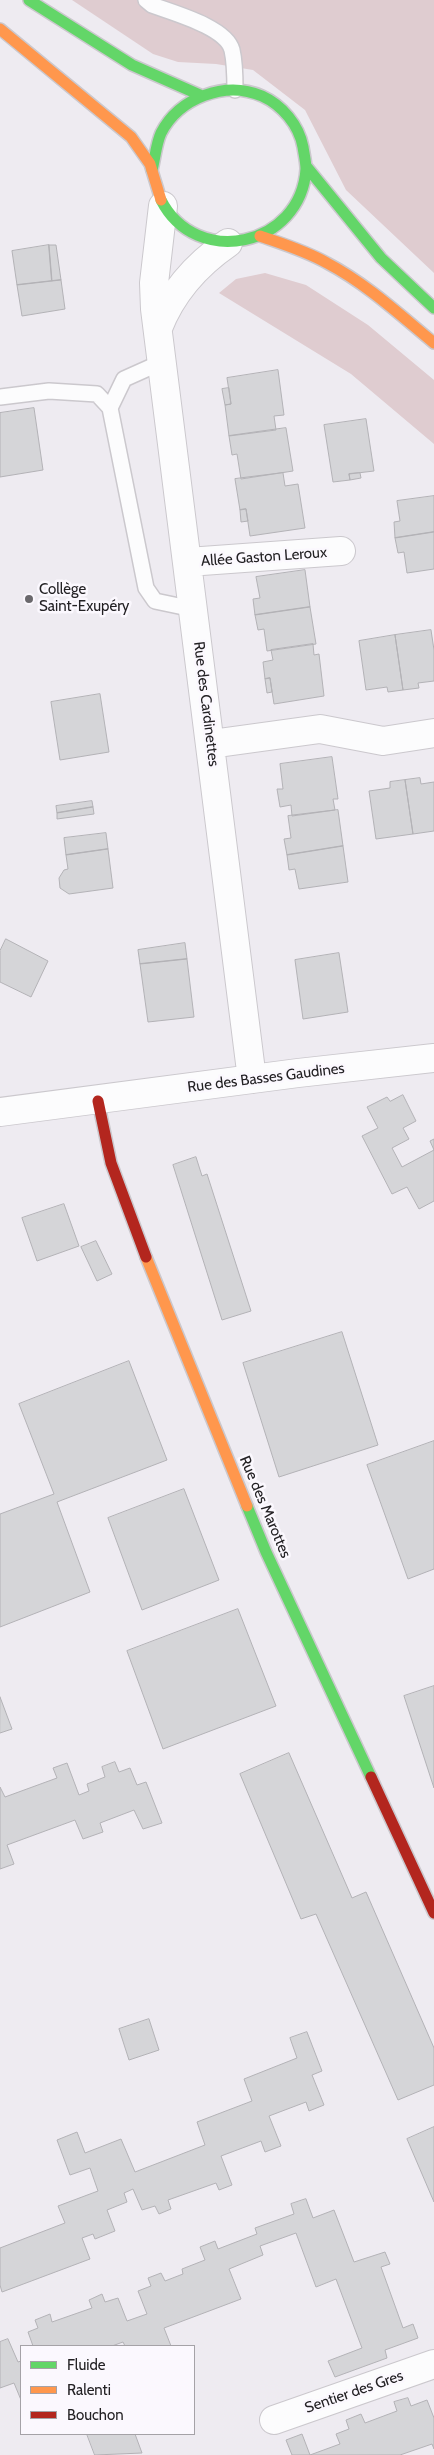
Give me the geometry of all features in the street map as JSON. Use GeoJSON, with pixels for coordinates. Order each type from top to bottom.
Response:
{"type":"FeatureCollection","features":[{"type":"Feature","properties":{"kind":"main road"},"geometry":{"type":"LineString","coordinates":[[29,0],[114,57],[165,84],[200,95]]}},
{"type":"Feature","properties":{"kind":"main road"},"geometry":{"type":"LineString","coordinates":[[0,29],[130,137],[143,152],[152,170],[154,182],[163,206],[172,218],[196,236],[228,243],[260,236],[284,220],[294,208],[300,195],[306,166],[301,139],[289,117],[263,97],[234,90],[215,90],[200,95],[186,103],[164,125],[157,139],[152,170]]}},
{"type":"Feature","properties":{"kind":"main road"},"geometry":{"type":"LineString","coordinates":[[306,166],[381,258],[434,308]]}},
{"type":"Feature","properties":{"kind":"main road"},"geometry":{"type":"LineString","coordinates":[[260,236],[308,253],[335,267],[359,283],[434,343]]}},
{"type":"Feature","properties":{"kind":"main road","name":"Rue des Marottes"},"geometry":{"type":"LineString","coordinates":[[98,1101],[111,1163],[130,1217],[266,1552],[434,1913]]}},
{"type":"Feature","properties":{"kind":"street","name":"Rue des Cardinettes"},"geometry":{"type":"LineString","coordinates":[[163,206],[154,283],[158,328],[252,1079]]}},
{"type":"Feature","properties":{"kind":"street"},"geometry":{"type":"LineString","coordinates":[[158,328],[165,310],[188,278],[210,256],[228,243]]}},
{"type":"Feature","properties":{"kind":"street","name":"Allée Gaston Leroux"},"geometry":{"type":"LineString","coordinates":[[188,562],[341,551]]}},
{"type":"Feature","properties":{"kind":"street"},"geometry":{"type":"LineString","coordinates":[[211,744],[320,729],[383,741],[434,733]]}},
{"type":"Feature","properties":{"kind":"street","name":"Rue des Basses Gaudines"},"geometry":{"type":"LineString","coordinates":[[0,1112],[98,1101],[252,1079],[434,1058]]}},
{"type":"Feature","properties":{"kind":"street","name":"Sentier des Gres"},"geometry":{"type":"LineString","coordinates":[[274,2420],[434,2364]]}},
{"type":"Feature","properties":{"kind":"lane"},"geometry":{"type":"LineString","coordinates":[[146,0],[152,5],[208,27],[226,40],[232,49],[234,90]]}},
{"type":"Feature","properties":{"kind":"lane"},"geometry":{"type":"LineString","coordinates":[[110,408],[124,379],[162,362]]}},
{"type":"Feature","properties":{"kind":"lane"},"geometry":{"type":"LineString","coordinates":[[0,397],[49,390],[97,394],[110,408],[146,588],[155,601],[193,608]]}},
{"type":"Feature","properties":{"kind":"shaded area"},"geometry":{"type":"Polygon","coordinates":[[[72,0],[434,0],[434,273],[346,190],[305,110],[253,70],[216,64],[178,62],[153,54],[72,0]]]}},
{"type":"Feature","properties":{"kind":"shaded area"},"geometry":{"type":"Polygon","coordinates":[[[265,273],[306,285],[368,325],[434,380],[434,444],[351,374],[219,293],[236,279],[265,273]]]}},
{"type":"Feature","properties":{"kind":"building"},"geometry":{"type":"Polygon","coordinates":[[[49,245],[56,245],[61,280],[52,281],[49,245]]]}},
{"type":"Feature","properties":{"kind":"building"},"geometry":{"type":"Polygon","coordinates":[[[49,245],[52,281],[17,285],[12,251],[49,245]]]}},
{"type":"Feature","properties":{"kind":"building"},"geometry":{"type":"Polygon","coordinates":[[[61,280],[65,309],[22,316],[17,285],[61,280]]]}},
{"type":"Feature","properties":{"kind":"building"},"geometry":{"type":"Polygon","coordinates":[[[278,370],[284,415],[274,416],[276,430],[229,436],[225,405],[231,404],[227,378],[278,370]]]}},
{"type":"Feature","properties":{"kind":"building"},"geometry":{"type":"Polygon","coordinates":[[[229,388],[231,404],[225,405],[222,389],[229,388]]]}},
{"type":"Feature","properties":{"kind":"building"},"geometry":{"type":"Polygon","coordinates":[[[34,408],[43,470],[0,477],[0,413],[34,408]]]}},
{"type":"Feature","properties":{"kind":"building"},"geometry":{"type":"Polygon","coordinates":[[[366,419],[374,471],[349,474],[350,480],[333,482],[324,425],[366,419]]]}},
{"type":"Feature","properties":{"kind":"building"},"geometry":{"type":"Polygon","coordinates":[[[286,428],[293,471],[241,479],[237,454],[232,455],[229,436],[286,428]]]}},
{"type":"Feature","properties":{"kind":"building"},"geometry":{"type":"Polygon","coordinates":[[[283,473],[285,486],[298,484],[305,528],[250,536],[246,509],[240,510],[235,479],[283,473]]]}},
{"type":"Feature","properties":{"kind":"building"},"geometry":{"type":"Polygon","coordinates":[[[360,473],[361,478],[350,480],[349,474],[360,473]]]}},
{"type":"Feature","properties":{"kind":"building"},"geometry":{"type":"Polygon","coordinates":[[[434,496],[434,532],[395,538],[394,522],[400,521],[397,501],[434,496]]]}},
{"type":"Feature","properties":{"kind":"building"},"geometry":{"type":"Polygon","coordinates":[[[246,509],[248,521],[241,522],[240,510],[246,509]]]}},
{"type":"Feature","properties":{"kind":"building"},"geometry":{"type":"Polygon","coordinates":[[[434,532],[434,569],[407,573],[404,552],[398,553],[395,538],[434,532]]]}},
{"type":"Feature","properties":{"kind":"building"},"geometry":{"type":"Polygon","coordinates":[[[305,570],[310,607],[255,615],[253,599],[260,598],[256,577],[305,570]]]}},
{"type":"Feature","properties":{"kind":"building"},"geometry":{"type":"Polygon","coordinates":[[[310,607],[316,644],[267,651],[264,629],[258,630],[255,615],[310,607]]]}},
{"type":"Feature","properties":{"kind":"building"},"geometry":{"type":"Polygon","coordinates":[[[431,630],[434,650],[434,681],[418,683],[419,688],[403,690],[395,635],[431,630]]]}},
{"type":"Feature","properties":{"kind":"building"},"geometry":{"type":"Polygon","coordinates":[[[395,635],[403,690],[388,692],[387,687],[366,690],[359,641],[395,635]]]}},
{"type":"Feature","properties":{"kind":"building"},"geometry":{"type":"Polygon","coordinates":[[[313,644],[314,655],[319,654],[324,696],[274,704],[270,678],[265,679],[263,662],[273,660],[271,650],[313,644]]]}},
{"type":"Feature","properties":{"kind":"building"},"geometry":{"type":"Polygon","coordinates":[[[270,678],[272,692],[267,693],[265,679],[270,678]]]}},
{"type":"Feature","properties":{"kind":"building"},"geometry":{"type":"Polygon","coordinates":[[[100,694],[109,752],[60,760],[51,702],[100,694]]]}},
{"type":"Feature","properties":{"kind":"building"},"geometry":{"type":"Polygon","coordinates":[[[332,757],[338,799],[333,799],[335,810],[292,816],[291,805],[280,807],[277,789],[283,789],[280,764],[332,757]]]}},
{"type":"Feature","properties":{"kind":"building"},"geometry":{"type":"Polygon","coordinates":[[[420,778],[421,784],[434,782],[434,831],[413,834],[405,780],[420,778]]]}},
{"type":"Feature","properties":{"kind":"building"},"geometry":{"type":"Polygon","coordinates":[[[405,780],[413,834],[376,839],[369,791],[390,788],[390,782],[405,780]]]}},
{"type":"Feature","properties":{"kind":"building"},"geometry":{"type":"Polygon","coordinates":[[[92,801],[93,807],[57,813],[56,806],[92,801]]]}},
{"type":"Feature","properties":{"kind":"building"},"geometry":{"type":"Polygon","coordinates":[[[93,807],[94,814],[57,819],[57,813],[93,807]]]}},
{"type":"Feature","properties":{"kind":"building"},"geometry":{"type":"Polygon","coordinates":[[[338,810],[343,846],[287,855],[284,839],[291,838],[288,816],[338,810]]]}},
{"type":"Feature","properties":{"kind":"building"},"geometry":{"type":"Polygon","coordinates":[[[106,833],[108,849],[66,855],[64,838],[106,833]]]}},
{"type":"Feature","properties":{"kind":"building"},"geometry":{"type":"Polygon","coordinates":[[[343,846],[348,882],[299,889],[295,869],[289,870],[287,855],[343,846]]]}},
{"type":"Feature","properties":{"kind":"building"},"geometry":{"type":"Polygon","coordinates":[[[108,849],[113,888],[69,894],[60,888],[59,878],[64,870],[68,869],[66,855],[108,849]]]}},
{"type":"Feature","properties":{"kind":"building"},"geometry":{"type":"Polygon","coordinates":[[[6,939],[48,961],[31,997],[0,982],[0,951],[6,939]]]}},
{"type":"Feature","properties":{"kind":"building"},"geometry":{"type":"Polygon","coordinates":[[[185,943],[187,959],[140,964],[138,950],[185,943]]]}},
{"type":"Feature","properties":{"kind":"building"},"geometry":{"type":"Polygon","coordinates":[[[339,953],[348,1012],[303,1019],[295,960],[339,953]]]}},
{"type":"Feature","properties":{"kind":"building"},"geometry":{"type":"Polygon","coordinates":[[[187,959],[194,1017],[148,1022],[140,964],[187,959]]]}},
{"type":"Feature","properties":{"kind":"building"},"geometry":{"type":"Polygon","coordinates":[[[403,1095],[416,1121],[403,1128],[409,1139],[392,1148],[402,1167],[434,1150],[434,1201],[419,1209],[407,1187],[392,1194],[362,1136],[378,1128],[367,1107],[387,1097],[390,1101],[403,1095]]]}},
{"type":"Feature","properties":{"kind":"building"},"geometry":{"type":"Polygon","coordinates":[[[434,1139],[434,1150],[430,1141],[434,1139]]]}},
{"type":"Feature","properties":{"kind":"building"},"geometry":{"type":"Polygon","coordinates":[[[196,1157],[202,1176],[207,1174],[251,1311],[222,1320],[173,1165],[196,1157]]]}},
{"type":"Feature","properties":{"kind":"building"},"geometry":{"type":"Polygon","coordinates":[[[64,1204],[79,1246],[37,1261],[22,1218],[64,1204]]]}},
{"type":"Feature","properties":{"kind":"building"},"geometry":{"type":"Polygon","coordinates":[[[96,1241],[112,1274],[97,1281],[81,1247],[96,1241]]]}},
{"type":"Feature","properties":{"kind":"building"},"geometry":{"type":"Polygon","coordinates":[[[342,1332],[378,1445],[279,1477],[243,1363],[342,1332]]]}},
{"type":"Feature","properties":{"kind":"building"},"geometry":{"type":"Polygon","coordinates":[[[129,1361],[167,1460],[57,1502],[90,1592],[0,1627],[0,1514],[54,1494],[19,1404],[129,1361]]]}},
{"type":"Feature","properties":{"kind":"building"},"geometry":{"type":"Polygon","coordinates":[[[434,1441],[434,1569],[408,1579],[367,1465],[434,1441]]]}},
{"type":"Feature","properties":{"kind":"building"},"geometry":{"type":"Polygon","coordinates":[[[184,1489],[219,1580],[142,1610],[108,1518],[184,1489]]]}},
{"type":"Feature","properties":{"kind":"building"},"geometry":{"type":"Polygon","coordinates":[[[238,1609],[276,1706],[163,1749],[127,1651],[238,1609]]]}},
{"type":"Feature","properties":{"kind":"building"},"geometry":{"type":"Polygon","coordinates":[[[434,1686],[434,1788],[404,1696],[434,1686]]]}},
{"type":"Feature","properties":{"kind":"building"},"geometry":{"type":"Polygon","coordinates":[[[0,1697],[12,1729],[0,1733],[0,1697]]]}},
{"type":"Feature","properties":{"kind":"building"},"geometry":{"type":"Polygon","coordinates":[[[289,1753],[352,1898],[366,1892],[434,2048],[434,2085],[398,2100],[316,1914],[301,1919],[240,1774],[289,1753]]]}},
{"type":"Feature","properties":{"kind":"building"},"geometry":{"type":"Polygon","coordinates":[[[115,1762],[119,1772],[130,1768],[137,1785],[146,1782],[162,1823],[143,1829],[134,1810],[100,1823],[103,1832],[83,1839],[75,1820],[7,1845],[14,1864],[0,1869],[0,1787],[5,1797],[57,1778],[53,1768],[67,1763],[79,1795],[89,1791],[87,1784],[105,1777],[102,1767],[115,1762]]]}},
{"type":"Feature","properties":{"kind":"building"},"geometry":{"type":"Polygon","coordinates":[[[149,2019],[159,2050],[129,2060],[119,2029],[149,2019]]]}},
{"type":"Feature","properties":{"kind":"building"},"geometry":{"type":"Polygon","coordinates":[[[307,2032],[322,2071],[312,2075],[324,2105],[309,2111],[306,2102],[269,2116],[281,2146],[265,2152],[261,2141],[221,2156],[232,2185],[219,2190],[216,2183],[168,2200],[171,2209],[159,2214],[155,2206],[142,2210],[133,2189],[124,2193],[127,2202],[107,2210],[115,2231],[95,2239],[93,2234],[82,2238],[90,2259],[2,2292],[0,2285],[0,2248],[65,2223],[58,2206],[98,2191],[90,2168],[70,2175],[57,2140],[77,2132],[85,2153],[121,2139],[135,2172],[205,2145],[197,2122],[252,2101],[244,2079],[297,2058],[290,2038],[307,2032]]]}},
{"type":"Feature","properties":{"kind":"building"},"geometry":{"type":"Polygon","coordinates":[[[434,2127],[434,2202],[407,2139],[434,2127]]]}},
{"type":"Feature","properties":{"kind":"building"},"geometry":{"type":"Polygon","coordinates":[[[306,2199],[313,2218],[334,2210],[354,2262],[385,2252],[390,2264],[381,2267],[403,2328],[413,2324],[418,2338],[385,2350],[387,2358],[335,2377],[328,2361],[362,2348],[336,2279],[316,2287],[296,2233],[260,2246],[263,2255],[229,2269],[241,2299],[164,2328],[171,2345],[124,2345],[123,2342],[115,2345],[33,2345],[28,2332],[38,2328],[35,2320],[50,2314],[52,2322],[92,2308],[89,2300],[102,2294],[105,2302],[118,2298],[127,2321],[147,2314],[138,2291],[151,2286],[148,2278],[161,2273],[165,2281],[183,2274],[182,2269],[205,2260],[200,2247],[215,2241],[218,2249],[257,2234],[255,2228],[294,2214],[291,2204],[306,2199]]]}},
{"type":"Feature","properties":{"kind":"building"},"geometry":{"type":"Polygon","coordinates":[[[8,2339],[18,2362],[20,2361],[20,2398],[14,2383],[0,2388],[0,2342],[8,2339]]]}},
{"type":"Feature","properties":{"kind":"building"},"geometry":{"type":"Polygon","coordinates":[[[408,2398],[411,2406],[427,2400],[434,2418],[434,2449],[432,2444],[400,2455],[310,2455],[340,2444],[336,2434],[349,2429],[346,2420],[361,2414],[365,2423],[397,2411],[394,2402],[408,2398]]]}},
{"type":"Feature","properties":{"kind":"building"},"geometry":{"type":"Polygon","coordinates":[[[302,2434],[310,2455],[292,2455],[286,2440],[302,2434]]]}},
{"type":"Feature","properties":{"kind":"building"},"geometry":{"type":"Polygon","coordinates":[[[87,2435],[135,2435],[142,2453],[95,2455],[87,2435]]]}},
{"type":"Feature","properties":{"kind":"traffic: fast"},"geometry":{"type":"LineString","coordinates":[[29,0],[132,65],[200,95]]}},
{"type":"Feature","properties":{"kind":"traffic: fast"},"geometry":{"type":"LineString","coordinates":[[152,170],[159,137],[169,121],[179,110],[191,102],[204,95],[219,91],[248,92],[269,100],[283,110],[294,124],[301,139],[306,169],[300,196],[286,216],[267,231],[245,240],[221,241],[198,235],[177,222],[161,200]]}},
{"type":"Feature","properties":{"kind":"traffic: fast"},"geometry":{"type":"LineString","coordinates":[[306,166],[381,258],[434,308]]}},
{"type":"Feature","properties":{"kind":"traffic: fast"},"geometry":{"type":"LineString","coordinates":[[247,1506],[266,1552],[371,1777]]}},
{"type":"Feature","properties":{"kind":"traffic: slow"},"geometry":{"type":"LineString","coordinates":[[0,29],[131,137],[150,164],[161,200]]}},
{"type":"Feature","properties":{"kind":"traffic: slow"},"geometry":{"type":"LineString","coordinates":[[260,236],[311,255],[342,271],[383,300],[434,343]]}},
{"type":"Feature","properties":{"kind":"traffic: slow"},"geometry":{"type":"LineString","coordinates":[[146,1257],[247,1506]]}},
{"type":"Feature","properties":{"kind":"traffic: jam"},"geometry":{"type":"LineString","coordinates":[[98,1101],[111,1163],[146,1257]]}},
{"type":"Feature","properties":{"kind":"traffic: jam"},"geometry":{"type":"LineString","coordinates":[[371,1777],[434,1913]]}},
{"type":"Feature","properties":{"kind":"place","name":"Collège Saint-Exupéry"},"geometry":{"type":"Point","coordinates":[29,599]}}]}
